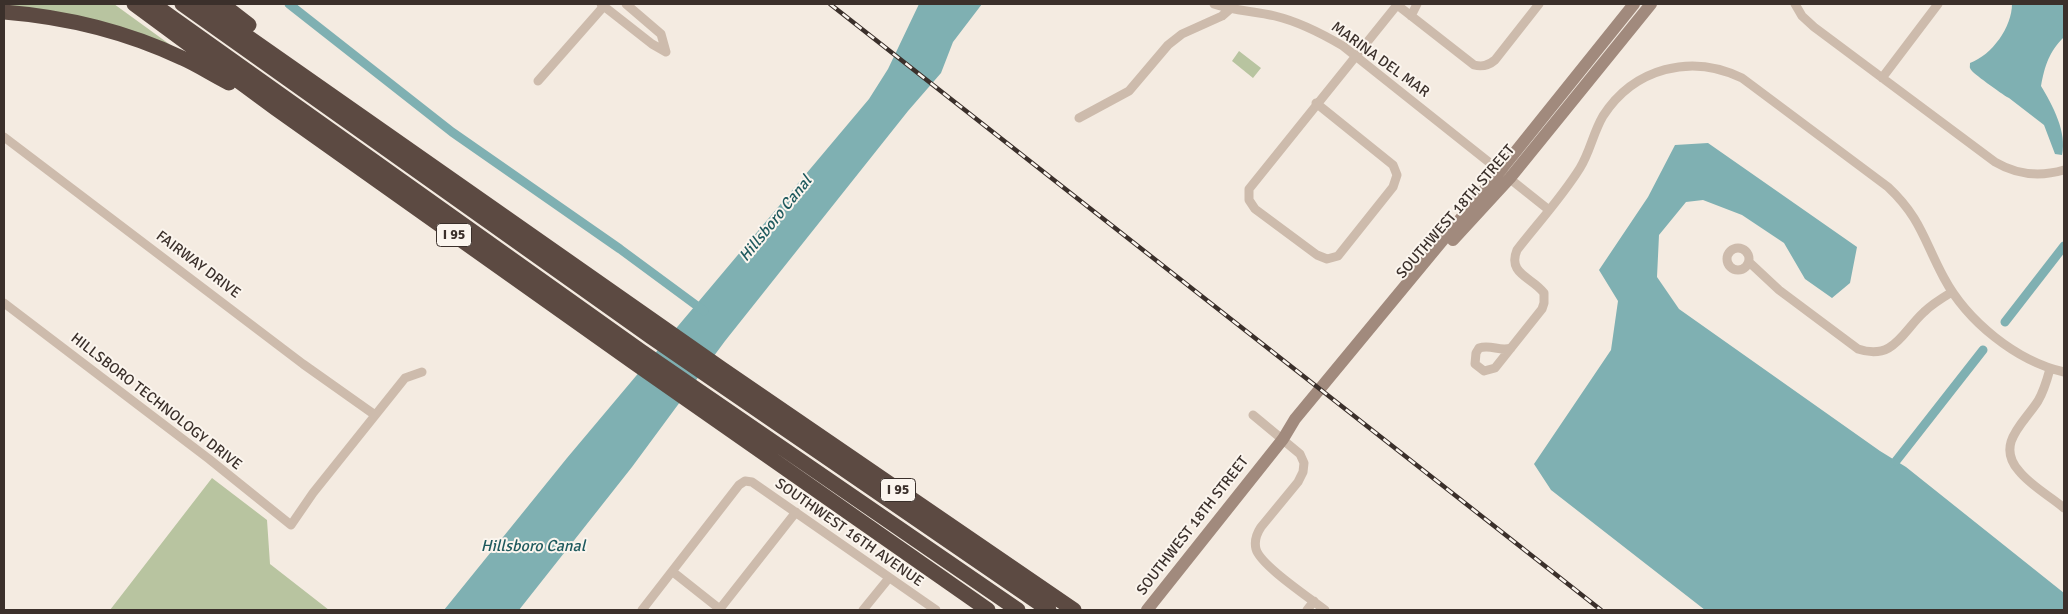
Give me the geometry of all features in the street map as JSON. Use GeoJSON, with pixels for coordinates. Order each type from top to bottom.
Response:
{"type":"FeatureCollection","features":[{"type":"Feature","properties":{"kind":"highway","name":"I 95"},"geometry":{"type":"LineString","coordinates":[[134,4],[275,108],[698,400],[988,610]]}},
{"type":"Feature","properties":{"kind":"highway"},"geometry":{"type":"LineString","coordinates":[[153,4],[637,357]]}},
{"type":"Feature","properties":{"kind":"highway"},"geometry":{"type":"LineString","coordinates":[[182,4],[656,332]]}},
{"type":"Feature","properties":{"kind":"highway","name":"I 95"},"geometry":{"type":"LineString","coordinates":[[201,4],[362,117],[656,332],[1074,610]]}},
{"type":"Feature","properties":{"kind":"highway"},"geometry":{"type":"LineString","coordinates":[[222,4],[253,29],[324,79],[362,117]]}},
{"type":"Feature","properties":{"kind":"highway"},"geometry":{"type":"LineString","coordinates":[[4,12],[74,21],[129,36],[182,58],[275,108]]}},
{"type":"Feature","properties":{"kind":"highway"},"geometry":{"type":"LineString","coordinates":[[718,375],[1049,610]]}},
{"type":"Feature","properties":{"kind":"highway"},"geometry":{"type":"LineString","coordinates":[[698,400],[1018,610]]}},
{"type":"Feature","properties":{"kind":"main road","name":"SOUTHWEST 18TH STREET"},"geometry":{"type":"LineString","coordinates":[[1505,174],[1634,4]]}},
{"type":"Feature","properties":{"kind":"main road","name":"SOUTHWEST 18TH STREET"},"geometry":{"type":"LineString","coordinates":[[1147,610],[1282,439],[1301,421],[1505,174],[1651,4]]}},
{"type":"Feature","properties":{"kind":"street"},"geometry":{"type":"LineString","coordinates":[[538,81],[603,5],[652,44],[666,52],[661,34],[626,4]]}},
{"type":"Feature","properties":{"kind":"street","name":"MARINA DEL MAR"},"geometry":{"type":"LineString","coordinates":[[1214,4],[1290,21],[1324,35],[1356,56],[1549,210]]}},
{"type":"Feature","properties":{"kind":"street"},"geometry":{"type":"LineString","coordinates":[[1316,103],[1393,165],[1397,175],[1393,187],[1338,256],[1327,259],[1317,255],[1255,209],[1249,200],[1248,194],[1252,184],[1316,103],[1356,56],[1396,4],[1474,65],[1485,66],[1494,60],[1539,4]]}},
{"type":"Feature","properties":{"kind":"street"},"geometry":{"type":"LineString","coordinates":[[1411,16],[1417,4]]}},
{"type":"Feature","properties":{"kind":"street"},"geometry":{"type":"LineString","coordinates":[[1795,4],[1808,22],[2003,167],[2036,175],[2064,170]]}},
{"type":"Feature","properties":{"kind":"street"},"geometry":{"type":"LineString","coordinates":[[1882,78],[1938,4]]}},
{"type":"Feature","properties":{"kind":"street"},"geometry":{"type":"LineString","coordinates":[[1079,118],[1129,91],[1168,45],[1182,34],[1222,16],[1230,9]]}},
{"type":"Feature","properties":{"kind":"street"},"geometry":{"type":"LineString","coordinates":[[1511,348],[1542,309],[1545,298],[1541,289],[1519,272],[1515,265],[1514,257],[1517,250],[1581,166],[1598,126],[1612,104],[1630,86],[1660,70],[1676,66],[1693,65],[1727,71],[1750,83],[1888,187],[1900,198],[1919,223],[1952,292],[1978,322],[2028,360],[2050,369],[2064,372]]}},
{"type":"Feature","properties":{"kind":"street","name":"FAIRWAY DRIVE"},"geometry":{"type":"LineString","coordinates":[[4,137],[298,360],[375,415]]}},
{"type":"Feature","properties":{"kind":"street"},"geometry":{"type":"LineString","coordinates":[[1749,262],[1780,290],[1858,349],[1874,352],[1882,351],[1896,344],[1922,313],[1952,292]]}},
{"type":"Feature","properties":{"kind":"street","name":"HILLSBORO TECHNOLOGY DRIVE"},"geometry":{"type":"LineString","coordinates":[[4,303],[209,459],[291,525],[313,493],[375,415]]}},
{"type":"Feature","properties":{"kind":"street"},"geometry":{"type":"LineString","coordinates":[[2050,369],[2040,397],[2014,433],[2010,448],[2018,471],[2064,508]]}},
{"type":"Feature","properties":{"kind":"street"},"geometry":{"type":"LineString","coordinates":[[375,415],[404,378],[422,372]]}},
{"type":"Feature","properties":{"kind":"street"},"geometry":{"type":"LineString","coordinates":[[1253,415],[1300,454],[1304,463],[1303,472],[1298,482],[1257,533],[1256,548],[1258,555],[1269,567],[1325,610]]}},
{"type":"Feature","properties":{"kind":"street","name":"SOUTHWEST 16TH AVENUE"},"geometry":{"type":"LineString","coordinates":[[673,572],[739,485],[745,481],[752,482],[936,610]]}},
{"type":"Feature","properties":{"kind":"street"},"geometry":{"type":"LineString","coordinates":[[642,610],[673,572],[720,610],[796,512]]}},
{"type":"Feature","properties":{"kind":"street"},"geometry":{"type":"LineString","coordinates":[[864,610],[889,578]]}},
{"type":"Feature","properties":{"kind":"street"},"geometry":{"type":"LineString","coordinates":[[1307,610],[1314,601]]}},
{"type":"Feature","properties":{"kind":"green space"},"geometry":{"type":"Polygon","coordinates":[[[4,4],[114,4],[176,49],[4,7],[4,4]]]}},
{"type":"Feature","properties":{"kind":"green space"},"geometry":{"type":"Polygon","coordinates":[[[1239,51],[1261,68],[1253,78],[1232,61],[1239,51]]]}},
{"type":"Feature","properties":{"kind":"green space"},"geometry":{"type":"Polygon","coordinates":[[[212,478],[267,520],[270,564],[329,610],[110,610],[212,478]]]}},
{"type":"Feature","properties":{"kind":"water","name":"Hillsboro Canal"},"geometry":{"type":"Polygon","coordinates":[[[919,4],[982,4],[953,42],[941,73],[908,111],[725,341],[632,467],[519,610],[444,610],[567,458],[869,99],[888,69],[919,4]]]}},
{"type":"Feature","properties":{"kind":"water"},"geometry":{"type":"Polygon","coordinates":[[[2012,4],[2064,4],[2064,37],[2048,59],[2041,86],[2061,128],[2063,137],[2062,155],[2055,154],[2044,125],[1970,68],[1970,63],[1986,54],[2005,31],[2009,22],[2012,4]]]}},
{"type":"Feature","properties":{"kind":"water"},"geometry":{"type":"Polygon","coordinates":[[[1708,143],[1857,247],[1850,283],[1832,298],[1805,279],[1784,243],[1742,215],[1703,200],[1686,202],[1659,235],[1657,277],[1679,309],[1880,451],[1906,467],[2064,593],[2064,610],[1705,610],[1551,490],[1534,464],[1611,350],[1618,301],[1599,270],[1648,197],[1675,145],[1708,143]]]}},
{"type":"Feature","properties":{"kind":"waterway"},"geometry":{"type":"LineString","coordinates":[[289,4],[452,132],[620,249],[704,311]]}},
{"type":"Feature","properties":{"kind":"waterway"},"geometry":{"type":"LineString","coordinates":[[2005,322],[2064,246]]}},
{"type":"Feature","properties":{"kind":"waterway"},"geometry":{"type":"LineString","coordinates":[[1896,461],[1983,350]]}},
{"type":"Feature","properties":{"kind":"railway"},"geometry":{"type":"LineString","coordinates":[[830,4],[1601,610]]}}]}
